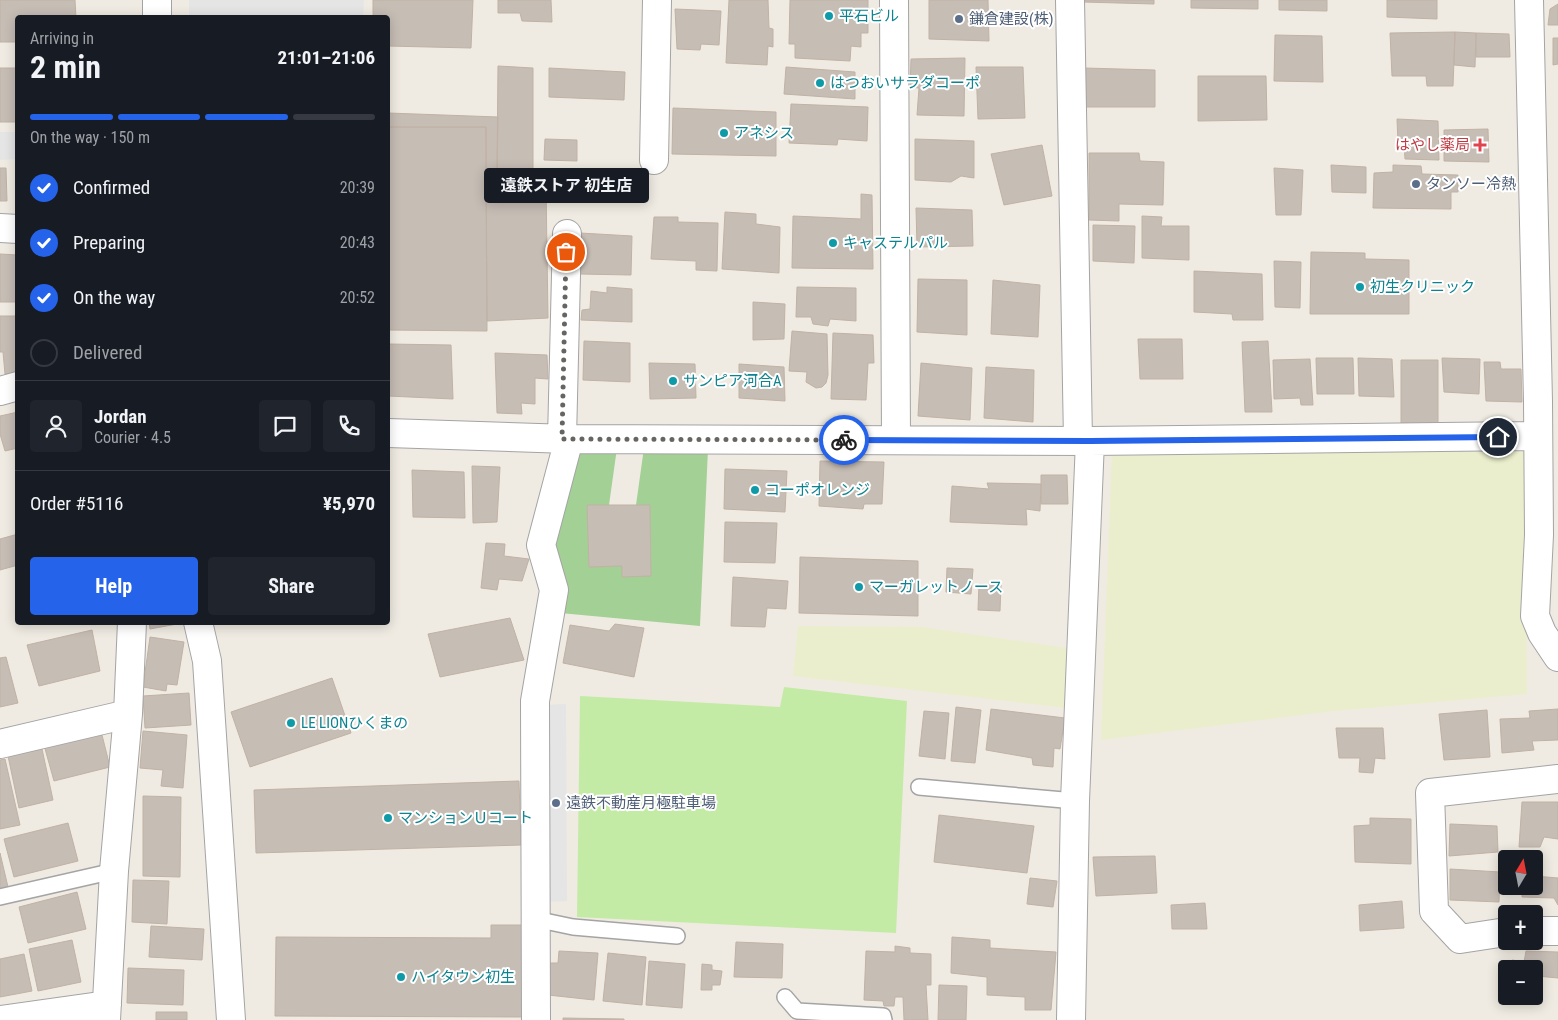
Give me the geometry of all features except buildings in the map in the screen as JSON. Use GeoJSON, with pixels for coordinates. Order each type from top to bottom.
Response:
{"type":"FeatureCollection","features":[{"type":"Feature","properties":{"kind":"street"},"geometry":{"type":"LineString","coordinates":[[157,0],[157,15]]}},
{"type":"Feature","properties":{"kind":"street"},"geometry":{"type":"LineString","coordinates":[[654,160],[657,0]]}},
{"type":"Feature","properties":{"kind":"street"},"geometry":{"type":"LineString","coordinates":[[894,0],[896,440]]}},
{"type":"Feature","properties":{"kind":"street"},"geometry":{"type":"LineString","coordinates":[[1070,0],[1084,440],[1071,1020]]}},
{"type":"Feature","properties":{"kind":"street"},"geometry":{"type":"LineString","coordinates":[[1529,0],[1548,401],[1538,436],[1549,535],[1535,616],[1542,633],[1558,656]]}},
{"type":"Feature","properties":{"kind":"street"},"geometry":{"type":"LineString","coordinates":[[0,228],[15,228]]}},
{"type":"Feature","properties":{"kind":"street"},"geometry":{"type":"LineString","coordinates":[[536,1020],[534,701],[554,590],[541,544],[566,439],[567,234]]}},
{"type":"Feature","properties":{"kind":"street"},"geometry":{"type":"LineString","coordinates":[[0,391],[15,387]]}},
{"type":"Feature","properties":{"kind":"street"},"geometry":{"type":"LineString","coordinates":[[390,433],[566,439],[896,440],[1538,436]]}},
{"type":"Feature","properties":{"kind":"street"},"geometry":{"type":"LineString","coordinates":[[1,1020],[107,1012],[114,871],[128,714],[132,625]]}},
{"type":"Feature","properties":{"kind":"street"},"geometry":{"type":"LineString","coordinates":[[199,625],[207,661],[231,1020]]}},
{"type":"Feature","properties":{"kind":"street"},"geometry":{"type":"LineString","coordinates":[[0,744],[128,714]]}},
{"type":"Feature","properties":{"kind":"street"},"geometry":{"type":"LineString","coordinates":[[1498,933],[1460,939],[1434,911],[1430,793],[1558,779]]}},
{"type":"Feature","properties":{"kind":"street"},"geometry":{"type":"LineString","coordinates":[[1543,931],[1558,931]]}},
{"type":"Feature","properties":{"kind":"lane"},"geometry":{"type":"LineString","coordinates":[[919,787],[1075,801]]}},
{"type":"Feature","properties":{"kind":"lane"},"geometry":{"type":"LineString","coordinates":[[0,897],[114,871]]}},
{"type":"Feature","properties":{"kind":"lane"},"geometry":{"type":"LineString","coordinates":[[535,919],[573,927],[677,936]]}},
{"type":"Feature","properties":{"kind":"lane"},"geometry":{"type":"LineString","coordinates":[[785,997],[797,1011],[883,1016],[884,1020]]}},
{"type":"Feature","properties":{"kind":"green space"},"geometry":{"type":"Polygon","coordinates":[[[617,448],[609,505],[636,505],[644,448],[708,449],[700,626],[560,613],[551,545],[577,449],[617,448]]]}},
{"type":"Feature","properties":{"kind":"green space"},"geometry":{"type":"Polygon","coordinates":[[[1112,451],[1525,452],[1527,694],[1334,711],[1101,740],[1112,451]]]}},
{"type":"Feature","properties":{"kind":"green space"},"geometry":{"type":"Polygon","coordinates":[[[798,626],[922,627],[1067,648],[1066,708],[793,676],[798,626]]]}},
{"type":"Feature","properties":{"kind":"green space"},"geometry":{"type":"Polygon","coordinates":[[[784,687],[907,701],[896,933],[577,917],[580,696],[780,707],[784,687]]]}},
{"type":"Feature","properties":{"kind":"shaded area"},"geometry":{"type":"Polygon","coordinates":[[[189,0],[364,0],[363,15],[189,15],[189,0]]]}},
{"type":"Feature","properties":{"kind":"shaded area"},"geometry":{"type":"Polygon","coordinates":[[[0,132],[15,132],[15,159],[0,160],[0,132]]]}},
{"type":"Feature","properties":{"kind":"shaded area","name":"遠鉄不動産月極駐車場"},"geometry":{"type":"Polygon","coordinates":[[[566,704],[567,901],[547,902],[544,705],[566,704]]]}},
{"type":"Feature","properties":{"kind":"way so far"},"geometry":{"type":"LineString","coordinates":[[566,252],[562,439],[844,440]]}},
{"type":"Feature","properties":{"kind":"place","name":"平石ビル"},"geometry":{"type":"Point","coordinates":[829,16]}},
{"type":"Feature","properties":{"kind":"place","name":"鎌倉建設(株)"},"geometry":{"type":"Point","coordinates":[959,19]}},
{"type":"Feature","properties":{"kind":"place","name":"はつおいサラダコーポ"},"geometry":{"type":"Point","coordinates":[820,83]}},
{"type":"Feature","properties":{"kind":"place","name":"アネシス"},"geometry":{"type":"Point","coordinates":[724,133]}},
{"type":"Feature","properties":{"kind":"place","name":"はやし薬局"},"geometry":{"type":"Point","coordinates":[1480,145]}},
{"type":"Feature","properties":{"kind":"place","name":"タンソー冷熱"},"geometry":{"type":"Point","coordinates":[1416,184]}},
{"type":"Feature","properties":{"kind":"place","name":"キャステルパル"},"geometry":{"type":"Point","coordinates":[833,243]}},
{"type":"Feature","properties":{"kind":"place","name":"遠鉄ストア 初生店"},"geometry":{"type":"Point","coordinates":[566,252]}},
{"type":"Feature","properties":{"kind":"place","name":"初生クリニック"},"geometry":{"type":"Point","coordinates":[1360,287]}},
{"type":"Feature","properties":{"kind":"place","name":"サンピア河合A"},"geometry":{"type":"Point","coordinates":[673,381]}},
{"type":"Feature","properties":{"kind":"place","name":"コーポオレンジ"},"geometry":{"type":"Point","coordinates":[755,490]}},
{"type":"Feature","properties":{"kind":"place","name":"マーガレットノース"},"geometry":{"type":"Point","coordinates":[859,587]}},
{"type":"Feature","properties":{"kind":"place","name":"LE LIONひくまの"},"geometry":{"type":"Point","coordinates":[291,723]}},
{"type":"Feature","properties":{"kind":"place","name":"遠鉄不動産月極駐車場"},"geometry":{"type":"Point","coordinates":[556,803]}},
{"type":"Feature","properties":{"kind":"place","name":"マンションＵコート"},"geometry":{"type":"Point","coordinates":[388,818]}},
{"type":"Feature","properties":{"kind":"place","name":"ハイタウン初生"},"geometry":{"type":"Point","coordinates":[401,977]}},
{"type":"Feature","properties":{"kind":"route"},"geometry":{"type":"LineString","coordinates":[[844,440],[1090,441],[1498,437]]}}]}
